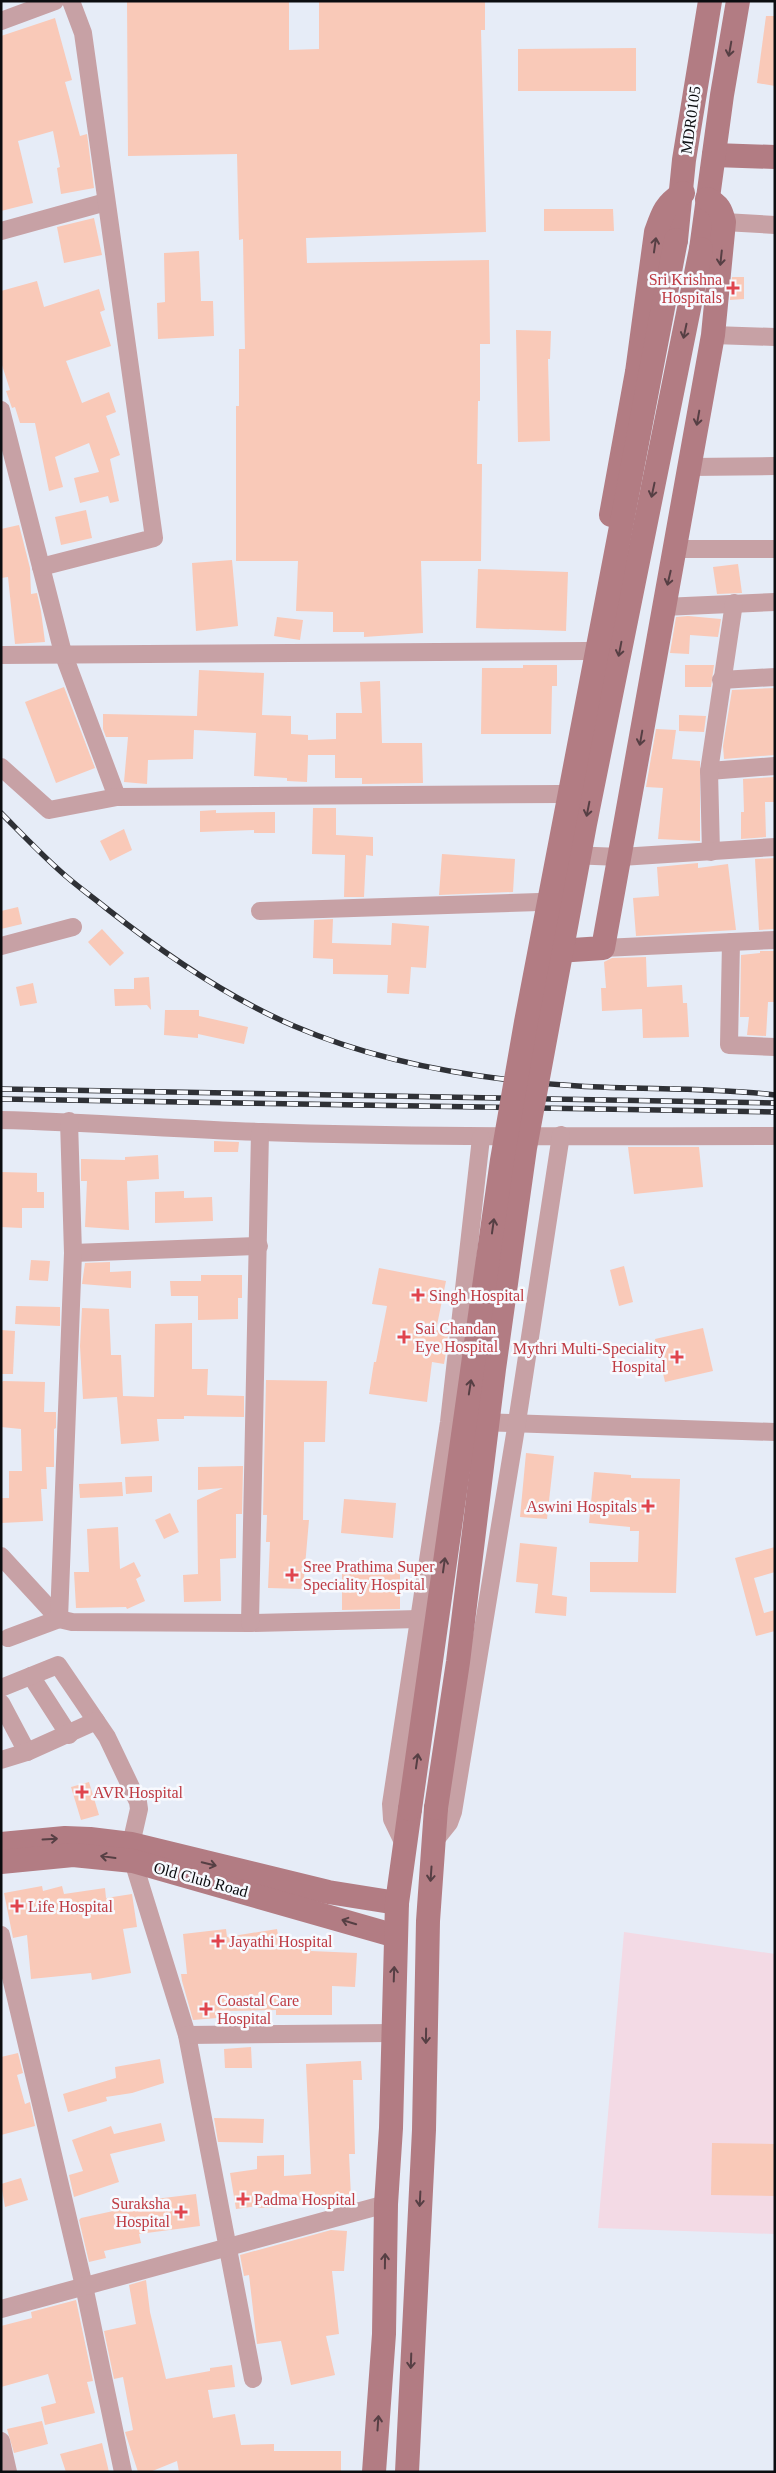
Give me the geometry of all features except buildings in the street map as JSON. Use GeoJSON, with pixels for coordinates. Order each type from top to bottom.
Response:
{"type":"FeatureCollection","features":[{"type":"Feature","properties":{"kind":"main road","name":"MDR0105"},"geometry":{"type":"LineString","coordinates":[[374,2472],[384,2334],[386,2204],[391,2128],[392,2033],[397,1903],[404,1844],[502,1160],[526,1022],[676,240],[683,193],[684,160],[710,1]]}},
{"type":"Feature","properties":{"kind":"main road","name":"MDR0105"},"geometry":{"type":"LineString","coordinates":[[406,2472],[424,2130],[428,1921],[433,1844],[436,1808],[458,1662],[494,1369],[525,1148],[585,824],[701,249],[738,1]]}},
{"type":"Feature","properties":{"kind":"main road"},"geometry":{"type":"LineString","coordinates":[[714,155],[775,157]]}},
{"type":"Feature","properties":{"kind":"main road"},"geometry":{"type":"LineString","coordinates":[[683,193],[663,211],[656,232],[637,372],[562,794],[551,854],[527,953],[604,948],[663,607],[676,550],[713,336],[724,222],[722,211],[717,204],[708,199]]}},
{"type":"Feature","properties":{"kind":"main road","name":"Old Club Road"},"geometry":{"type":"LineString","coordinates":[[1,1844],[65,1838],[90,1838],[396,1936]]}},
{"type":"Feature","properties":{"kind":"main road","name":"Old Club Road"},"geometry":{"type":"LineString","coordinates":[[1,1862],[73,1856],[100,1856],[132,1852],[328,1892],[397,1903]]}},
{"type":"Feature","properties":{"kind":"street"},"geometry":{"type":"LineString","coordinates":[[1,21],[55,1]]}},
{"type":"Feature","properties":{"kind":"street"},"geometry":{"type":"LineString","coordinates":[[41,567],[154,538],[82,33],[71,1]]}},
{"type":"Feature","properties":{"kind":"street"},"geometry":{"type":"LineString","coordinates":[[1,232],[106,202]]}},
{"type":"Feature","properties":{"kind":"street"},"geometry":{"type":"LineString","coordinates":[[724,222],[775,225]]}},
{"type":"Feature","properties":{"kind":"street"},"geometry":{"type":"LineString","coordinates":[[713,336],[775,337]]}},
{"type":"Feature","properties":{"kind":"street"},"geometry":{"type":"LineString","coordinates":[[1,410],[63,653],[117,797]]}},
{"type":"Feature","properties":{"kind":"street"},"geometry":{"type":"LineString","coordinates":[[690,467],[775,466]]}},
{"type":"Feature","properties":{"kind":"street"},"geometry":{"type":"LineString","coordinates":[[676,550],[775,549]]}},
{"type":"Feature","properties":{"kind":"street"},"geometry":{"type":"LineString","coordinates":[[663,607],[775,602]]}},
{"type":"Feature","properties":{"kind":"street"},"geometry":{"type":"LineString","coordinates":[[711,852],[709,771],[721,680],[734,603]]}},
{"type":"Feature","properties":{"kind":"street"},"geometry":{"type":"LineString","coordinates":[[1,655],[63,653],[587,651]]}},
{"type":"Feature","properties":{"kind":"street"},"geometry":{"type":"LineString","coordinates":[[721,680],[775,677]]}},
{"type":"Feature","properties":{"kind":"street"},"geometry":{"type":"LineString","coordinates":[[709,771],[775,766]]}},
{"type":"Feature","properties":{"kind":"street"},"geometry":{"type":"LineString","coordinates":[[1,767],[48,810],[117,797],[562,794]]}},
{"type":"Feature","properties":{"kind":"street"},"geometry":{"type":"LineString","coordinates":[[551,854],[621,857],[775,847]]}},
{"type":"Feature","properties":{"kind":"street"},"geometry":{"type":"LineString","coordinates":[[260,911],[540,902]]}},
{"type":"Feature","properties":{"kind":"street"},"geometry":{"type":"LineString","coordinates":[[1,946],[73,927]]}},
{"type":"Feature","properties":{"kind":"street"},"geometry":{"type":"LineString","coordinates":[[604,948],[775,940]]}},
{"type":"Feature","properties":{"kind":"street"},"geometry":{"type":"LineString","coordinates":[[731,942],[729,1045],[775,1047]]}},
{"type":"Feature","properties":{"kind":"street"},"geometry":{"type":"LineString","coordinates":[[1,1120],[69,1121],[260,1132],[481,1138],[561,1135],[775,1136]]}},
{"type":"Feature","properties":{"kind":"street"},"geometry":{"type":"LineString","coordinates":[[59,1619],[73,1253],[69,1121]]}},
{"type":"Feature","properties":{"kind":"street"},"geometry":{"type":"LineString","coordinates":[[250,1623],[260,1132]]}},
{"type":"Feature","properties":{"kind":"street"},"geometry":{"type":"LineString","coordinates":[[433,1844],[449,1823],[453,1812],[518,1422],[561,1135]]}},
{"type":"Feature","properties":{"kind":"street"},"geometry":{"type":"LineString","coordinates":[[404,1844],[392,1819],[391,1804],[449,1422],[481,1138]]}},
{"type":"Feature","properties":{"kind":"street"},"geometry":{"type":"LineString","coordinates":[[73,1253],[259,1246]]}},
{"type":"Feature","properties":{"kind":"street"},"geometry":{"type":"LineString","coordinates":[[449,1422],[518,1422],[775,1432]]}},
{"type":"Feature","properties":{"kind":"street"},"geometry":{"type":"LineString","coordinates":[[1,1556],[59,1619]]}},
{"type":"Feature","properties":{"kind":"street"},"geometry":{"type":"LineString","coordinates":[[4,1636],[59,1619],[84,1623],[250,1623],[419,1619]]}},
{"type":"Feature","properties":{"kind":"street"},"geometry":{"type":"LineString","coordinates":[[1,1688],[58,1665],[107,1737],[138,1802],[139,1809],[132,1852],[187,2035],[226,2248],[253,2380]]}},
{"type":"Feature","properties":{"kind":"street"},"geometry":{"type":"LineString","coordinates":[[31,1676],[69,1734]]}},
{"type":"Feature","properties":{"kind":"street"},"geometry":{"type":"LineString","coordinates":[[1,1703],[27,1752]]}},
{"type":"Feature","properties":{"kind":"street"},"geometry":{"type":"LineString","coordinates":[[1,1760],[27,1752],[96,1721]]}},
{"type":"Feature","properties":{"kind":"street"},"geometry":{"type":"LineString","coordinates":[[1,1935],[84,2286],[123,2472]]}},
{"type":"Feature","properties":{"kind":"street"},"geometry":{"type":"LineString","coordinates":[[187,2035],[392,2033]]}},
{"type":"Feature","properties":{"kind":"street"},"geometry":{"type":"LineString","coordinates":[[1,2308],[386,2204]]}},
{"type":"Feature","properties":{"kind":"street"},"geometry":{"type":"LineString","coordinates":[[1,2441],[8,2472]]}},
{"type":"Feature","properties":{"kind":"shaded area"},"geometry":{"type":"Polygon","coordinates":[[[624,1932],[775,1954],[775,2234],[598,2228],[624,1932]]]}},
{"type":"Feature","properties":{"kind":"railway"},"geometry":{"type":"LineString","coordinates":[[1,813],[70,880],[128,925],[196,973],[244,1002],[294,1026],[328,1039],[362,1051],[397,1060],[433,1068],[506,1079],[578,1086],[750,1092],[775,1095]]}},
{"type":"Feature","properties":{"kind":"railway"},"geometry":{"type":"LineString","coordinates":[[1,1089],[775,1103]]}},
{"type":"Feature","properties":{"kind":"railway"},"geometry":{"type":"LineString","coordinates":[[1,1099],[775,1112]]}},
{"type":"Feature","properties":{"kind":"place","name":"Sri Krishna Hospitals"},"geometry":{"type":"Point","coordinates":[733,288]}},
{"type":"Feature","properties":{"kind":"place","name":"Singh Hospital"},"geometry":{"type":"Point","coordinates":[418,1295]}},
{"type":"Feature","properties":{"kind":"place","name":"Sai Chandan Eye Hospital"},"geometry":{"type":"Point","coordinates":[404,1337]}},
{"type":"Feature","properties":{"kind":"place","name":"Mythri Multi-Speciality Hospital"},"geometry":{"type":"Point","coordinates":[677,1357]}},
{"type":"Feature","properties":{"kind":"place","name":"Aswini Hospitals"},"geometry":{"type":"Point","coordinates":[648,1506]}},
{"type":"Feature","properties":{"kind":"place","name":"Sree Prathima Super Speciality Hospital"},"geometry":{"type":"Point","coordinates":[292,1575]}},
{"type":"Feature","properties":{"kind":"place","name":"AVR Hospital"},"geometry":{"type":"Point","coordinates":[82,1792]}},
{"type":"Feature","properties":{"kind":"place","name":"Life Hospital"},"geometry":{"type":"Point","coordinates":[17,1906]}},
{"type":"Feature","properties":{"kind":"place","name":"Jayathi Hospital"},"geometry":{"type":"Point","coordinates":[218,1941]}},
{"type":"Feature","properties":{"kind":"place","name":"Coastal Care Hospital"},"geometry":{"type":"Point","coordinates":[206,2009]}},
{"type":"Feature","properties":{"kind":"place","name":"Padma Hospital"},"geometry":{"type":"Point","coordinates":[243,2199]}},
{"type":"Feature","properties":{"kind":"place","name":"Suraksha Hospital"},"geometry":{"type":"Point","coordinates":[181,2212]}}]}
